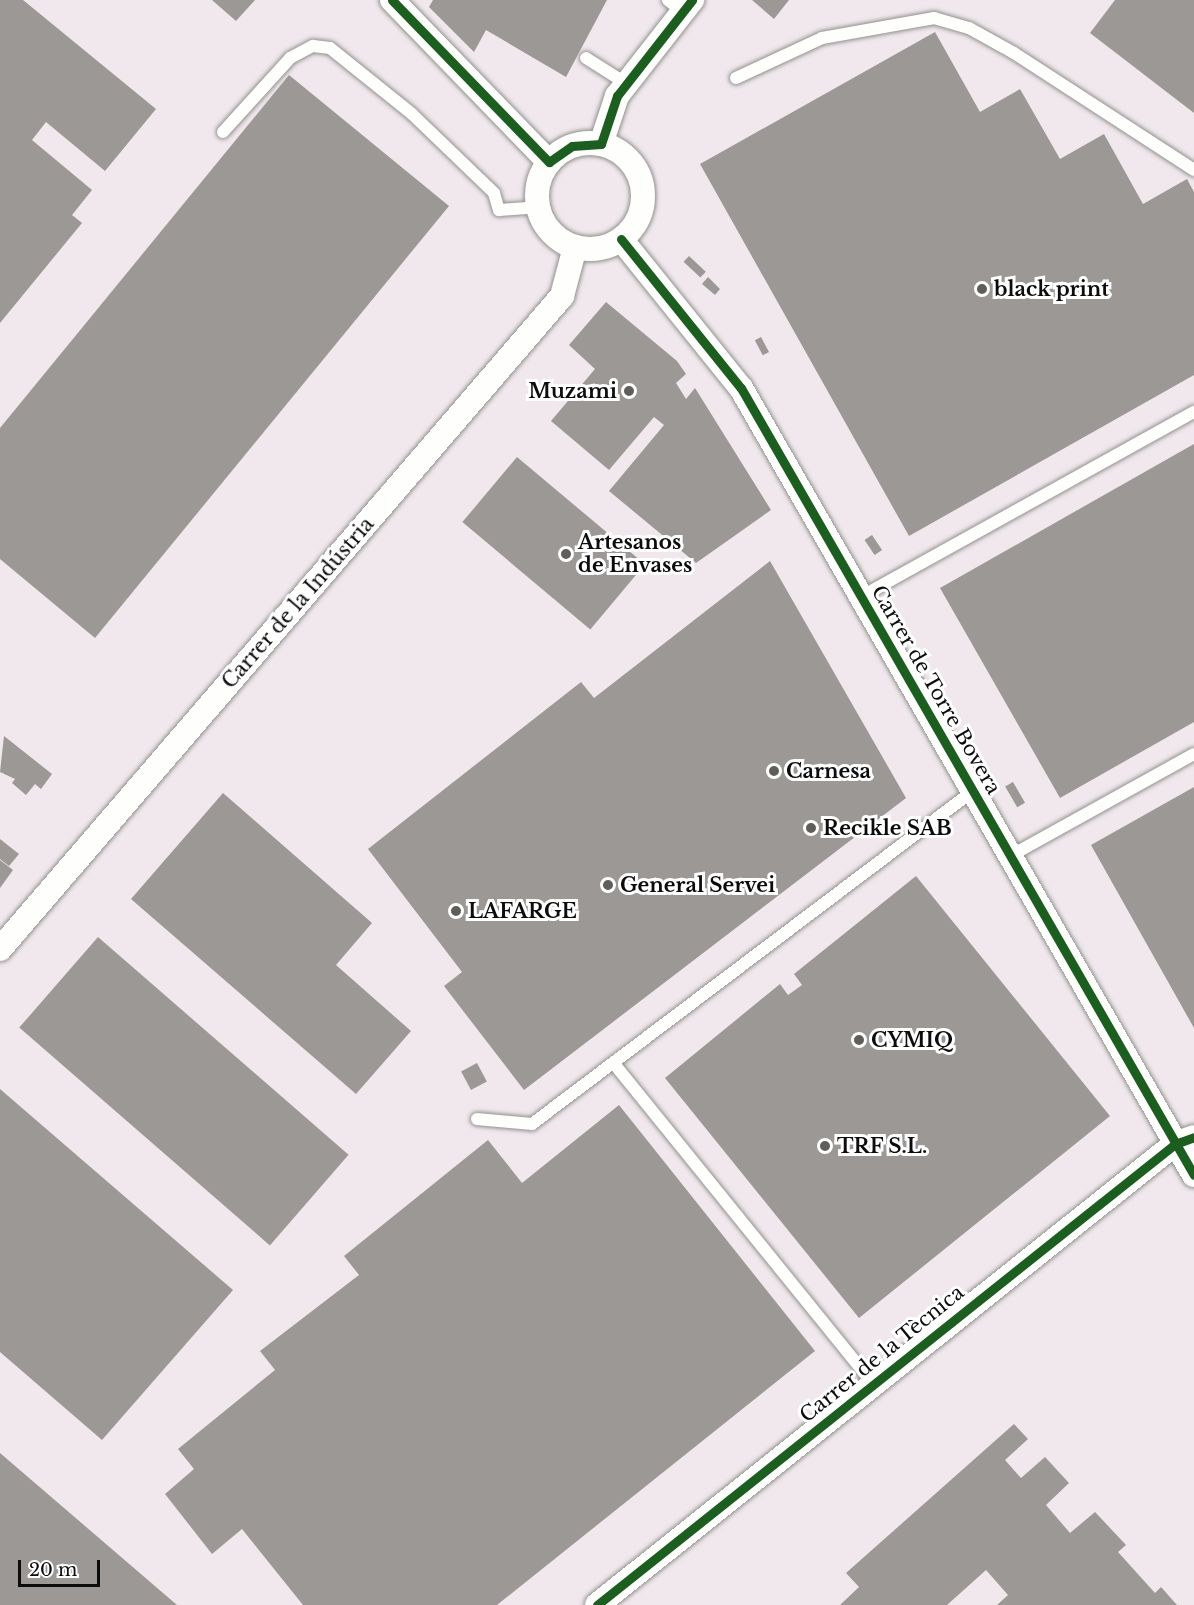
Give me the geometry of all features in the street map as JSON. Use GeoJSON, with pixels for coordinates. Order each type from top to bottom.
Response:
{"type":"FeatureCollection","features":[{"type":"Feature","properties":{"kind":"street"},"geometry":{"type":"LineString","coordinates":[[392,0],[549,162]]}},
{"type":"Feature","properties":{"kind":"street"},"geometry":{"type":"LineString","coordinates":[[601,144],[627,84],[681,4]]}},
{"type":"Feature","properties":{"kind":"street"},"geometry":{"type":"LineString","coordinates":[[601,144],[625,156],[641,180],[642,208],[621,239],[604,248],[575,247],[551,232],[538,207],[538,188],[549,162],[572,146],[601,144]]}},
{"type":"Feature","properties":{"kind":"street","name":"Carrer de Torre Bovera"},"geometry":{"type":"LineString","coordinates":[[621,239],[741,388],[1010,856],[1185,1140],[1194,1175]]}},
{"type":"Feature","properties":{"kind":"street","name":"Carrer de la Indústria"},"geometry":{"type":"LineString","coordinates":[[0,949],[562,296],[575,247]]}},
{"type":"Feature","properties":{"kind":"street","name":"Carrer de la Tècnica"},"geometry":{"type":"LineString","coordinates":[[597,1605],[873,1384],[1185,1140]]}},
{"type":"Feature","properties":{"kind":"lane"},"geometry":{"type":"LineString","coordinates":[[736,78],[822,38],[934,18],[969,28],[1014,54],[1194,170]]}},
{"type":"Feature","properties":{"kind":"lane"},"geometry":{"type":"LineString","coordinates":[[223,132],[290,58],[313,46],[330,48],[351,60],[494,193],[499,210],[538,207]]}},
{"type":"Feature","properties":{"kind":"lane"},"geometry":{"type":"LineString","coordinates":[[586,58],[627,84]]}},
{"type":"Feature","properties":{"kind":"lane"},"geometry":{"type":"LineString","coordinates":[[861,596],[1194,412]]}},
{"type":"Feature","properties":{"kind":"lane"},"geometry":{"type":"LineString","coordinates":[[1010,856],[1194,754]]}},
{"type":"Feature","properties":{"kind":"lane"},"geometry":{"type":"LineString","coordinates":[[477,1119],[532,1124],[615,1065],[973,791]]}},
{"type":"Feature","properties":{"kind":"lane"},"geometry":{"type":"LineString","coordinates":[[615,1065],[873,1384]]}},
{"type":"Feature","properties":{"kind":"shaded area"},"geometry":{"type":"Polygon","coordinates":[[[0,0],[1194,0],[1194,1605],[0,1605],[0,0]]]}},
{"type":"Feature","properties":{"kind":"building"},"geometry":{"type":"Polygon","coordinates":[[[0,0],[23,0],[156,109],[105,171],[46,122],[32,140],[92,190],[72,215],[82,223],[0,323],[0,0]]]}},
{"type":"Feature","properties":{"kind":"building"},"geometry":{"type":"Polygon","coordinates":[[[212,0],[255,0],[236,21],[212,0]]]}},
{"type":"Feature","properties":{"kind":"building"},"geometry":{"type":"Polygon","coordinates":[[[433,0],[607,0],[566,77],[486,30],[474,52],[429,7],[433,0]]]}},
{"type":"Feature","properties":{"kind":"building"},"geometry":{"type":"Polygon","coordinates":[[[752,0],[789,0],[774,19],[752,0]]]}},
{"type":"Feature","properties":{"kind":"building"},"geometry":{"type":"Polygon","coordinates":[[[1115,0],[1194,0],[1194,113],[1090,33],[1115,0]]]}},
{"type":"Feature","properties":{"kind":"building","name":"black print"},"geometry":{"type":"Polygon","coordinates":[[[935,32],[980,112],[1020,89],[1060,159],[1104,134],[1143,204],[1187,179],[1194,192],[1194,375],[909,536],[700,164],[935,32]]]}},
{"type":"Feature","properties":{"kind":"building"},"geometry":{"type":"Polygon","coordinates":[[[289,75],[449,206],[95,638],[0,559],[0,428],[289,75]]]}},
{"type":"Feature","properties":{"kind":"building"},"geometry":{"type":"Polygon","coordinates":[[[689,256],[706,272],[700,278],[684,262],[689,256]]]}},
{"type":"Feature","properties":{"kind":"building"},"geometry":{"type":"Polygon","coordinates":[[[708,277],[720,289],[715,295],[702,284],[708,277]]]}},
{"type":"Feature","properties":{"kind":"building"},"geometry":{"type":"Polygon","coordinates":[[[606,302],[677,361],[686,374],[676,383],[686,399],[695,388],[771,510],[696,563],[609,491],[664,425],[654,417],[609,470],[551,421],[595,369],[569,345],[606,302]]]}},
{"type":"Feature","properties":{"kind":"building"},"geometry":{"type":"Polygon","coordinates":[[[761,337],[769,352],[763,355],[755,340],[761,337]]]}},
{"type":"Feature","properties":{"kind":"building"},"geometry":{"type":"Polygon","coordinates":[[[1194,444],[1194,722],[1060,798],[940,588],[1194,444]]]}},
{"type":"Feature","properties":{"kind":"building","name":"Artesanos de Envases"},"geometry":{"type":"Polygon","coordinates":[[[517,457],[645,564],[590,629],[462,522],[517,457]]]}},
{"type":"Feature","properties":{"kind":"building"},"geometry":{"type":"Polygon","coordinates":[[[872,535],[882,550],[875,555],[865,540],[872,535]]]}},
{"type":"Feature","properties":{"kind":"building"},"geometry":{"type":"Polygon","coordinates":[[[770,561],[906,798],[524,1090],[444,986],[462,972],[368,849],[581,682],[594,698],[770,561]]]}},
{"type":"Feature","properties":{"kind":"building"},"geometry":{"type":"Polygon","coordinates":[[[4,736],[52,774],[41,789],[35,784],[26,795],[12,783],[15,779],[0,772],[4,736]]]}},
{"type":"Feature","properties":{"kind":"building"},"geometry":{"type":"Polygon","coordinates":[[[1013,782],[1025,803],[1017,807],[1005,786],[1013,782]]]}},
{"type":"Feature","properties":{"kind":"building"},"geometry":{"type":"Polygon","coordinates":[[[1194,787],[1194,1028],[1091,845],[1194,787]]]}},
{"type":"Feature","properties":{"kind":"building"},"geometry":{"type":"Polygon","coordinates":[[[223,793],[372,923],[336,965],[411,1031],[356,1094],[131,899],[223,793]]]}},
{"type":"Feature","properties":{"kind":"building"},"geometry":{"type":"Polygon","coordinates":[[[0,839],[19,854],[9,866],[0,859],[0,839]]]}},
{"type":"Feature","properties":{"kind":"building"},"geometry":{"type":"Polygon","coordinates":[[[0,860],[13,870],[0,888],[0,860]]]}},
{"type":"Feature","properties":{"kind":"building"},"geometry":{"type":"Polygon","coordinates":[[[916,876],[1110,1116],[859,1318],[665,1078],[780,984],[788,995],[802,985],[794,974],[916,876]]]}},
{"type":"Feature","properties":{"kind":"building"},"geometry":{"type":"Polygon","coordinates":[[[98,937],[349,1155],[270,1245],[19,1028],[98,937]]]}},
{"type":"Feature","properties":{"kind":"building"},"geometry":{"type":"Polygon","coordinates":[[[477,1063],[487,1082],[471,1090],[461,1071],[477,1063]]]}},
{"type":"Feature","properties":{"kind":"building"},"geometry":{"type":"Polygon","coordinates":[[[0,1089],[233,1290],[102,1440],[0,1352],[0,1089]]]}},
{"type":"Feature","properties":{"kind":"building"},"geometry":{"type":"Polygon","coordinates":[[[619,1105],[815,1351],[497,1605],[303,1605],[242,1529],[212,1554],[165,1494],[194,1469],[178,1449],[275,1370],[260,1351],[359,1275],[344,1256],[488,1140],[522,1183],[619,1105]]]}},
{"type":"Feature","properties":{"kind":"building"},"geometry":{"type":"Polygon","coordinates":[[[1014,1424],[1028,1439],[1005,1460],[1021,1478],[1045,1457],[1069,1483],[1046,1505],[1070,1533],[1095,1512],[1126,1545],[1118,1552],[1155,1593],[1161,1587],[1177,1605],[997,1605],[1008,1595],[986,1570],[947,1605],[840,1605],[859,1587],[846,1573],[1014,1424]]]}},
{"type":"Feature","properties":{"kind":"building"},"geometry":{"type":"Polygon","coordinates":[[[0,1453],[177,1605],[0,1605],[0,1453]]]}},
{"type":"Feature","properties":{"kind":"cycle path"},"geometry":{"type":"LineString","coordinates":[[392,0],[549,162],[572,146],[601,144],[617,96],[692,0]]}},
{"type":"Feature","properties":{"kind":"cycle path"},"geometry":{"type":"LineString","coordinates":[[621,239],[741,388],[1194,1175]]}},
{"type":"Feature","properties":{"kind":"cycle path"},"geometry":{"type":"LineString","coordinates":[[597,1605],[1175,1144],[1194,1137]]}},
{"type":"Feature","properties":{"kind":"place","name":"black print"},"geometry":{"type":"Point","coordinates":[982,289]}},
{"type":"Feature","properties":{"kind":"place","name":"Muzami"},"geometry":{"type":"Point","coordinates":[629,391]}},
{"type":"Feature","properties":{"kind":"place","name":"Artesanos de Envases"},"geometry":{"type":"Point","coordinates":[566,554]}},
{"type":"Feature","properties":{"kind":"place","name":"Carnesa"},"geometry":{"type":"Point","coordinates":[774,771]}},
{"type":"Feature","properties":{"kind":"place","name":"Recikle SAB"},"geometry":{"type":"Point","coordinates":[811,828]}},
{"type":"Feature","properties":{"kind":"place","name":"General Servei"},"geometry":{"type":"Point","coordinates":[608,885]}},
{"type":"Feature","properties":{"kind":"place","name":"LAFARGE"},"geometry":{"type":"Point","coordinates":[456,911]}},
{"type":"Feature","properties":{"kind":"place","name":"CYMIQ"},"geometry":{"type":"Point","coordinates":[859,1040]}},
{"type":"Feature","properties":{"kind":"place","name":"TRF S.L."},"geometry":{"type":"Point","coordinates":[825,1146]}}]}
